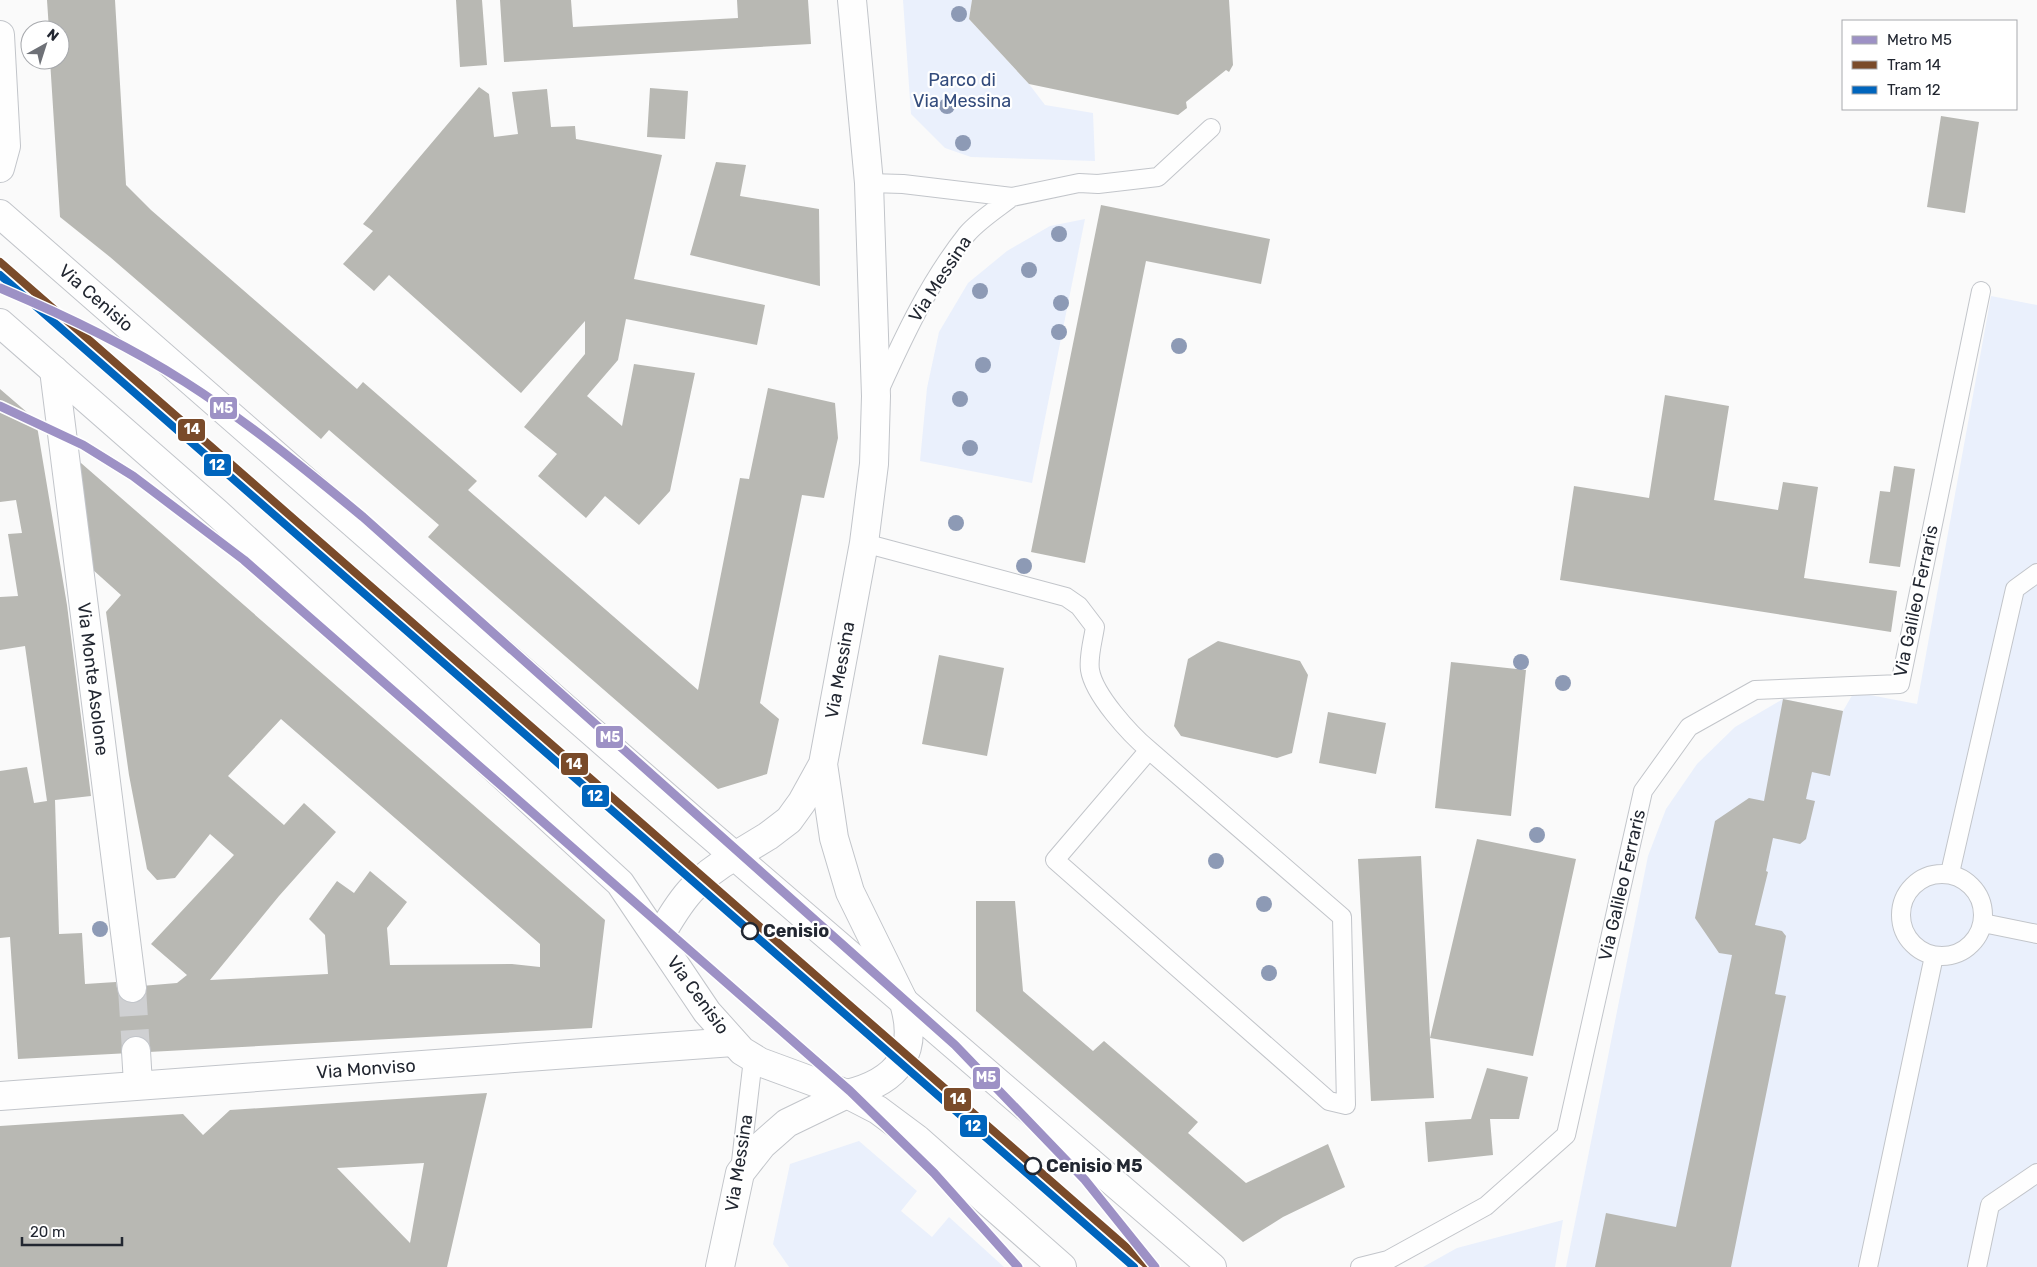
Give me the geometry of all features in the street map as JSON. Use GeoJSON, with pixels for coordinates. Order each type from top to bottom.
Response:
{"type":"FeatureCollection","features":[{"type":"Feature","properties":{"kind":"main road","name":"Via Messina"},"geometry":{"type":"LineString","coordinates":[[659,938],[672,914],[703,876],[768,836],[789,820],[802,802],[823,764],[864,543],[874,464],[876,396],[869,183],[852,0]]}},
{"type":"Feature","properties":{"kind":"main road"},"geometry":{"type":"LineString","coordinates":[[0,35],[6,146],[0,168]]}},
{"type":"Feature","properties":{"kind":"main road","name":"Via Cenisio"},"geometry":{"type":"LineString","coordinates":[[0,214],[735,856],[1212,1267]]}},
{"type":"Feature","properties":{"kind":"main road","name":"Via Cenisio"},"geometry":{"type":"LineString","coordinates":[[0,323],[217,513],[620,883],[659,938],[706,1012],[732,1042],[753,1059],[847,1094],[878,1110],[916,1139],[1062,1267]]}},
{"type":"Feature","properties":{"kind":"main road","name":"Via Monte Asolone"},"geometry":{"type":"LineString","coordinates":[[54,370],[132,988]]}},
{"type":"Feature","properties":{"kind":"main road","name":"Via Messina"},"geometry":{"type":"LineString","coordinates":[[823,764],[834,838],[850,892],[903,1000]]}},
{"type":"Feature","properties":{"kind":"main road"},"geometry":{"type":"LineString","coordinates":[[740,1173],[762,1145],[787,1123],[847,1094],[881,1081],[902,1061],[908,1047],[910,1030],[903,1000]]}},
{"type":"Feature","properties":{"kind":"main road","name":"Via Monviso"},"geometry":{"type":"LineString","coordinates":[[0,1096],[138,1084],[674,1048],[732,1042]]}},
{"type":"Feature","properties":{"kind":"main road"},"geometry":{"type":"LineString","coordinates":[[136,1051],[138,1084]]}},
{"type":"Feature","properties":{"kind":"main road","name":"Via Messina"},"geometry":{"type":"LineString","coordinates":[[720,1267],[740,1173]]}},
{"type":"Feature","properties":{"kind":"lane"},"geometry":{"type":"LineString","coordinates":[[869,183],[903,184],[1012,197],[1079,183],[1098,184],[1158,177],[1211,128]]}},
{"type":"Feature","properties":{"kind":"lane","name":"Via Messina"},"geometry":{"type":"LineString","coordinates":[[876,396],[920,304],[968,232],[1012,197]]}},
{"type":"Feature","properties":{"kind":"lane","name":"Via Galileo Ferraris"},"geometry":{"type":"LineString","coordinates":[[1385,1263],[1486,1206],[1566,1136],[1643,791],[1690,727],[1755,690],[1900,684],[1981,291]]}},
{"type":"Feature","properties":{"kind":"lane"},"geometry":{"type":"LineString","coordinates":[[864,543],[1066,597],[1079,606],[1095,627],[1090,669],[1097,688],[1128,732],[1149,750],[1342,917],[1346,1105],[1329,1101],[1055,860],[1149,750]]}},
{"type":"Feature","properties":{"kind":"lane"},"geometry":{"type":"LineString","coordinates":[[1950,874],[2016,589],[2037,573]]}},
{"type":"Feature","properties":{"kind":"lane"},"geometry":{"type":"LineString","coordinates":[[1937,873],[1950,874],[1962,878],[1980,897],[1984,910],[1983,923],[1979,935],[1970,945],[1953,954],[1934,956],[1922,951],[1911,942],[1904,932],[1900,919],[1901,906],[1905,894],[1924,877],[1937,873]]}},
{"type":"Feature","properties":{"kind":"lane"},"geometry":{"type":"LineString","coordinates":[[1983,923],[2037,934]]}},
{"type":"Feature","properties":{"kind":"lane"},"geometry":{"type":"LineString","coordinates":[[1868,1267],[1934,956]]}},
{"type":"Feature","properties":{"kind":"lane","name":"Via Messina"},"geometry":{"type":"LineString","coordinates":[[740,1173],[753,1059]]}},
{"type":"Feature","properties":{"kind":"lane"},"geometry":{"type":"LineString","coordinates":[[1977,1267],[1990,1205],[2037,1173]]}},
{"type":"Feature","properties":{"kind":"lane"},"geometry":{"type":"LineString","coordinates":[[1360,1267],[1385,1263]]}},
{"type":"Feature","properties":{"kind":"green space","name":"Parco di Via Messina"},"geometry":{"type":"Polygon","coordinates":[[[903,0],[972,0],[969,19],[1029,84],[1045,105],[1093,113],[1095,161],[971,157],[945,148],[911,114],[903,0]]]}},
{"type":"Feature","properties":{"kind":"green space"},"geometry":{"type":"Polygon","coordinates":[[[1085,219],[1032,483],[920,461],[927,388],[939,332],[968,283],[1007,251],[1050,226],[1085,219]]]}},
{"type":"Feature","properties":{"kind":"green space"},"geometry":{"type":"Polygon","coordinates":[[[1991,296],[2037,305],[2037,1267],[1566,1267],[1648,856],[1666,809],[1697,764],[1735,727],[1783,699],[1843,711],[1854,692],[1917,704],[1991,296]]]}},
{"type":"Feature","properties":{"kind":"green space"},"geometry":{"type":"Polygon","coordinates":[[[859,1141],[917,1191],[901,1211],[932,1237],[949,1217],[1004,1267],[789,1267],[773,1244],[790,1164],[859,1141]]]}},
{"type":"Feature","properties":{"kind":"green space"},"geometry":{"type":"Polygon","coordinates":[[[1563,1220],[1555,1267],[1423,1267],[1457,1248],[1563,1220]]]}},
{"type":"Feature","properties":{"kind":"building"},"geometry":{"type":"Polygon","coordinates":[[[47,0],[115,0],[126,185],[151,210],[357,389],[363,382],[477,481],[468,490],[698,690],[740,478],[749,479],[768,388],[835,403],[838,438],[824,498],[802,495],[760,703],[779,719],[767,774],[718,789],[428,537],[439,525],[329,430],[321,439],[110,257],[60,217],[51,70],[70,70],[70,20],[48,20],[47,0]]]}},
{"type":"Feature","properties":{"kind":"building"},"geometry":{"type":"Polygon","coordinates":[[[456,0],[482,0],[487,65],[460,67],[456,0]]]}},
{"type":"Feature","properties":{"kind":"building"},"geometry":{"type":"Polygon","coordinates":[[[500,0],[571,0],[573,27],[738,18],[737,0],[808,0],[811,44],[504,62],[500,0]]]}},
{"type":"Feature","properties":{"kind":"building"},"geometry":{"type":"Polygon","coordinates":[[[972,0],[1229,0],[1233,65],[1229,72],[1226,70],[1186,102],[1187,108],[1178,115],[1029,84],[969,19],[972,0]]]}},
{"type":"Feature","properties":{"kind":"building"},"geometry":{"type":"Polygon","coordinates":[[[479,87],[489,94],[494,137],[518,134],[512,92],[547,89],[551,127],[575,126],[576,139],[662,155],[634,279],[765,305],[757,345],[626,319],[618,360],[587,396],[622,426],[634,364],[695,373],[670,491],[639,525],[605,496],[586,518],[538,476],[557,454],[524,427],[585,354],[585,321],[521,393],[389,275],[374,291],[343,264],[373,231],[363,224],[479,87]]]}},
{"type":"Feature","properties":{"kind":"building"},"geometry":{"type":"Polygon","coordinates":[[[650,88],[688,91],[685,139],[647,137],[650,88]]]}},
{"type":"Feature","properties":{"kind":"building"},"geometry":{"type":"Polygon","coordinates":[[[1941,116],[1979,122],[1965,213],[1927,207],[1941,116]]]}},
{"type":"Feature","properties":{"kind":"building"},"geometry":{"type":"Polygon","coordinates":[[[716,162],[746,165],[740,196],[819,209],[820,286],[690,255],[716,162]]]}},
{"type":"Feature","properties":{"kind":"building"},"geometry":{"type":"Polygon","coordinates":[[[1101,205],[1270,239],[1261,284],[1146,261],[1085,563],[1031,552],[1101,205]]]}},
{"type":"Feature","properties":{"kind":"building"},"geometry":{"type":"Polygon","coordinates":[[[0,389],[36,420],[67,605],[91,796],[55,800],[59,934],[82,933],[85,984],[116,982],[117,988],[177,983],[187,975],[151,944],[234,855],[210,834],[175,878],[157,880],[147,869],[129,775],[106,612],[121,595],[92,569],[77,468],[81,463],[605,920],[592,1028],[18,1059],[10,937],[0,938],[0,771],[27,767],[34,803],[47,801],[25,646],[0,650],[0,597],[18,596],[8,534],[22,533],[16,500],[0,502],[0,389]],[[281,719],[228,776],[284,825],[304,803],[336,832],[279,896],[210,980],[328,974],[325,935],[309,919],[337,881],[354,893],[370,871],[407,902],[387,928],[390,965],[512,964],[540,967],[540,944],[281,719]]]}},
{"type":"Feature","properties":{"kind":"building"},"geometry":{"type":"Polygon","coordinates":[[[1665,395],[1729,406],[1714,500],[1778,510],[1783,482],[1818,487],[1804,578],[1897,591],[1891,632],[1560,580],[1574,486],[1649,498],[1665,395]]]}},
{"type":"Feature","properties":{"kind":"building"},"geometry":{"type":"Polygon","coordinates":[[[1894,466],[1915,469],[1900,567],[1869,563],[1880,491],[1890,492],[1894,466]]]}},
{"type":"Feature","properties":{"kind":"building"},"geometry":{"type":"Polygon","coordinates":[[[1218,641],[1300,661],[1308,675],[1292,753],[1277,758],[1181,736],[1174,726],[1188,659],[1218,641]]]}},
{"type":"Feature","properties":{"kind":"building"},"geometry":{"type":"Polygon","coordinates":[[[939,655],[1004,668],[987,756],[922,744],[939,655]]]}},
{"type":"Feature","properties":{"kind":"building"},"geometry":{"type":"Polygon","coordinates":[[[1451,662],[1526,670],[1511,816],[1435,808],[1451,662]]]}},
{"type":"Feature","properties":{"kind":"building"},"geometry":{"type":"Polygon","coordinates":[[[1783,699],[1843,711],[1830,776],[1812,772],[1806,799],[1815,801],[1806,839],[1800,844],[1773,838],[1766,871],[1768,872],[1755,925],[1782,931],[1786,936],[1775,994],[1786,996],[1731,1267],[1595,1267],[1606,1213],[1676,1227],[1732,955],[1719,953],[1695,918],[1715,821],[1749,798],[1764,801],[1783,699]]]}},
{"type":"Feature","properties":{"kind":"building"},"geometry":{"type":"Polygon","coordinates":[[[1328,712],[1386,723],[1376,774],[1319,763],[1328,712]]]}},
{"type":"Feature","properties":{"kind":"building"},"geometry":{"type":"Polygon","coordinates":[[[1477,839],[1576,859],[1533,1056],[1430,1038],[1477,839]]]}},
{"type":"Feature","properties":{"kind":"building"},"geometry":{"type":"Polygon","coordinates":[[[1421,856],[1434,1098],[1371,1101],[1358,859],[1421,856]]]}},
{"type":"Feature","properties":{"kind":"building"},"geometry":{"type":"Polygon","coordinates":[[[976,901],[1015,901],[1023,991],[1093,1051],[1104,1041],[1198,1122],[1188,1133],[1246,1183],[1328,1144],[1345,1187],[1283,1217],[1243,1242],[976,1011],[976,901]]]}},
{"type":"Feature","properties":{"kind":"building"},"geometry":{"type":"Polygon","coordinates":[[[1487,1068],[1528,1077],[1519,1119],[1490,1119],[1493,1155],[1428,1162],[1425,1122],[1471,1119],[1487,1068]]]}},
{"type":"Feature","properties":{"kind":"building"},"geometry":{"type":"Polygon","coordinates":[[[487,1093],[447,1267],[0,1267],[0,1126],[183,1114],[203,1135],[230,1110],[487,1093]],[[424,1163],[337,1168],[410,1243],[424,1163]]]}},
{"type":"Feature","properties":{"kind":"tunnel"},"geometry":{"type":"LineString","coordinates":[[132,988],[136,1051]]}},
{"type":"Feature","properties":{"kind":"metro line","name":"M5"},"geometry":{"type":"LineString","coordinates":[[0,288],[95,331],[185,382],[254,430],[363,517],[955,1045],[1085,1180],[1155,1267]]}},
{"type":"Feature","properties":{"kind":"metro line","name":"M5"},"geometry":{"type":"LineString","coordinates":[[0,406],[83,445],[133,476],[244,560],[850,1091],[934,1173],[1018,1267]]}},
{"type":"Feature","properties":{"kind":"tram line","name":"14"},"geometry":{"type":"LineString","coordinates":[[0,262],[1149,1267]]}},
{"type":"Feature","properties":{"kind":"tram line","name":"12"},"geometry":{"type":"LineString","coordinates":[[0,275],[1134,1267]]}},
{"type":"Feature","properties":{"kind":"place","name":"Cenisio"},"geometry":{"type":"Point","coordinates":[750,931]}},
{"type":"Feature","properties":{"kind":"place","name":"Cenisio M5"},"geometry":{"type":"Point","coordinates":[1033,1166]}}]}
